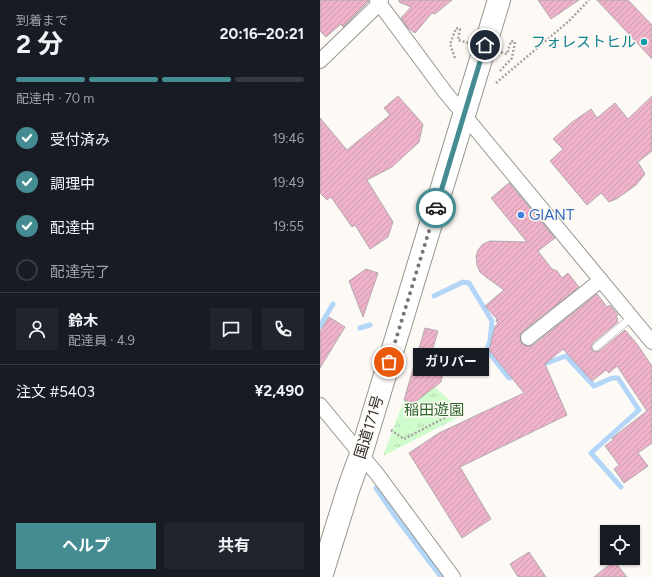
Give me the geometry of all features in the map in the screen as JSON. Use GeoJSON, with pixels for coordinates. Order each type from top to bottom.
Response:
{"type":"FeatureCollection","features":[{"type":"Feature","properties":{"kind":"highway","name":"国道171号"},"geometry":{"type":"LineString","coordinates":[[321,577],[349,487],[361,454],[499,0]]}},
{"type":"Feature","properties":{"kind":"street"},"geometry":{"type":"LineString","coordinates":[[320,61],[379,1],[464,116],[652,342]]}},
{"type":"Feature","properties":{"kind":"street"},"geometry":{"type":"LineString","coordinates":[[528,338],[601,280]]}},
{"type":"Feature","properties":{"kind":"street"},"geometry":{"type":"LineString","coordinates":[[320,404],[361,454],[454,577]]}},
{"type":"Feature","properties":{"kind":"lane"},"geometry":{"type":"LineString","coordinates":[[596,347],[632,317]]}},
{"type":"Feature","properties":{"kind":"path"},"geometry":{"type":"LineString","coordinates":[[496,83],[569,22],[589,0]]}},
{"type":"Feature","properties":{"kind":"path"},"geometry":{"type":"LineString","coordinates":[[455,58],[450,44],[456,28],[460,29],[458,40],[507,54],[511,41],[515,42],[512,58],[500,71]]}},
{"type":"Feature","properties":{"kind":"path"},"geometry":{"type":"LineString","coordinates":[[391,430],[404,439],[452,414]]}},
{"type":"Feature","properties":{"kind":"green space","name":"稲田遊園"},"geometry":{"type":"Polygon","coordinates":[[[435,387],[465,414],[383,456],[404,400],[414,403],[435,387]]]}},
{"type":"Feature","properties":{"kind":"building"},"geometry":{"type":"Polygon","coordinates":[[[320,0],[369,1],[343,27],[341,24],[326,37],[320,31],[320,0]]]}},
{"type":"Feature","properties":{"kind":"building"},"geometry":{"type":"Polygon","coordinates":[[[399,0],[452,0],[435,14],[432,13],[415,33],[408,28],[401,18],[411,7],[399,2],[399,0]]]}},
{"type":"Feature","properties":{"kind":"building"},"geometry":{"type":"Polygon","coordinates":[[[538,0],[579,0],[551,19],[538,0]]]}},
{"type":"Feature","properties":{"kind":"building","name":"フォレストヒル"},"geometry":{"type":"Polygon","coordinates":[[[597,0],[628,0],[652,25],[652,59],[597,0]]]}},
{"type":"Feature","properties":{"kind":"building"},"geometry":{"type":"Polygon","coordinates":[[[398,96],[423,124],[419,142],[392,167],[367,180],[393,222],[388,237],[370,249],[355,225],[352,227],[331,197],[327,200],[320,193],[320,118],[347,150],[390,115],[384,108],[398,96]]]}},
{"type":"Feature","properties":{"kind":"building"},"geometry":{"type":"Polygon","coordinates":[[[652,96],[652,151],[638,162],[645,174],[636,185],[618,198],[609,202],[601,193],[587,205],[550,161],[563,149],[553,139],[571,123],[591,109],[597,118],[615,103],[628,119],[652,96]]]}},
{"type":"Feature","properties":{"kind":"building"},"geometry":{"type":"Polygon","coordinates":[[[509,183],[555,238],[538,251],[552,269],[557,271],[562,278],[568,273],[579,287],[523,331],[520,335],[521,343],[525,346],[533,345],[597,294],[607,307],[610,305],[618,315],[616,316],[618,322],[593,343],[591,346],[592,350],[595,352],[599,351],[625,330],[637,344],[652,366],[652,443],[638,453],[648,466],[624,483],[614,469],[619,465],[605,446],[613,440],[612,438],[647,411],[617,366],[609,373],[606,370],[592,381],[563,349],[545,364],[567,415],[460,467],[491,519],[462,538],[409,453],[439,433],[524,393],[489,350],[495,326],[498,323],[496,321],[497,319],[485,306],[504,290],[480,272],[477,265],[476,256],[478,250],[483,244],[490,241],[527,242],[491,198],[509,183]]]}},
{"type":"Feature","properties":{"kind":"building"},"geometry":{"type":"Polygon","coordinates":[[[366,269],[378,273],[363,317],[349,281],[366,269]]]}},
{"type":"Feature","properties":{"kind":"building"},"geometry":{"type":"Polygon","coordinates":[[[329,317],[345,327],[320,368],[320,331],[329,317]]]}},
{"type":"Feature","properties":{"kind":"building"},"geometry":{"type":"Polygon","coordinates":[[[425,328],[438,331],[429,361],[445,364],[441,382],[414,403],[404,400],[425,328]]]}},
{"type":"Feature","properties":{"kind":"building"},"geometry":{"type":"Polygon","coordinates":[[[529,552],[546,577],[518,577],[510,564],[529,552]]]}},
{"type":"Feature","properties":{"kind":"building"},"geometry":{"type":"Polygon","coordinates":[[[609,565],[617,565],[627,577],[594,577],[609,565]]]}},
{"type":"Feature","properties":{"kind":"waterway"},"geometry":{"type":"LineString","coordinates":[[434,296],[463,282],[469,283],[492,321],[490,341],[487,349],[488,351],[508,377],[510,378],[517,375]]}},
{"type":"Feature","properties":{"kind":"waterway"},"geometry":{"type":"LineString","coordinates":[[320,326],[333,304]]}},
{"type":"Feature","properties":{"kind":"waterway"},"geometry":{"type":"LineString","coordinates":[[360,328],[370,325]]}},
{"type":"Feature","properties":{"kind":"waterway"},"geometry":{"type":"LineString","coordinates":[[541,365],[566,356],[594,386],[612,378],[618,378],[639,410],[591,453],[621,487]]}},
{"type":"Feature","properties":{"kind":"waterway"},"geometry":{"type":"LineString","coordinates":[[376,488],[441,577]]}},
{"type":"Feature","properties":{"kind":"way so far"},"geometry":{"type":"LineString","coordinates":[[389,362],[436,208]]}},
{"type":"Feature","properties":{"kind":"place","name":"フォレストヒル"},"geometry":{"type":"Point","coordinates":[644,42]}},
{"type":"Feature","properties":{"kind":"place","name":"GIANT"},"geometry":{"type":"Point","coordinates":[521,215]}},
{"type":"Feature","properties":{"kind":"place","name":"ガリバー"},"geometry":{"type":"Point","coordinates":[389,362]}},
{"type":"Feature","properties":{"kind":"route"},"geometry":{"type":"LineString","coordinates":[[436,208],[485,45]]}}]}
